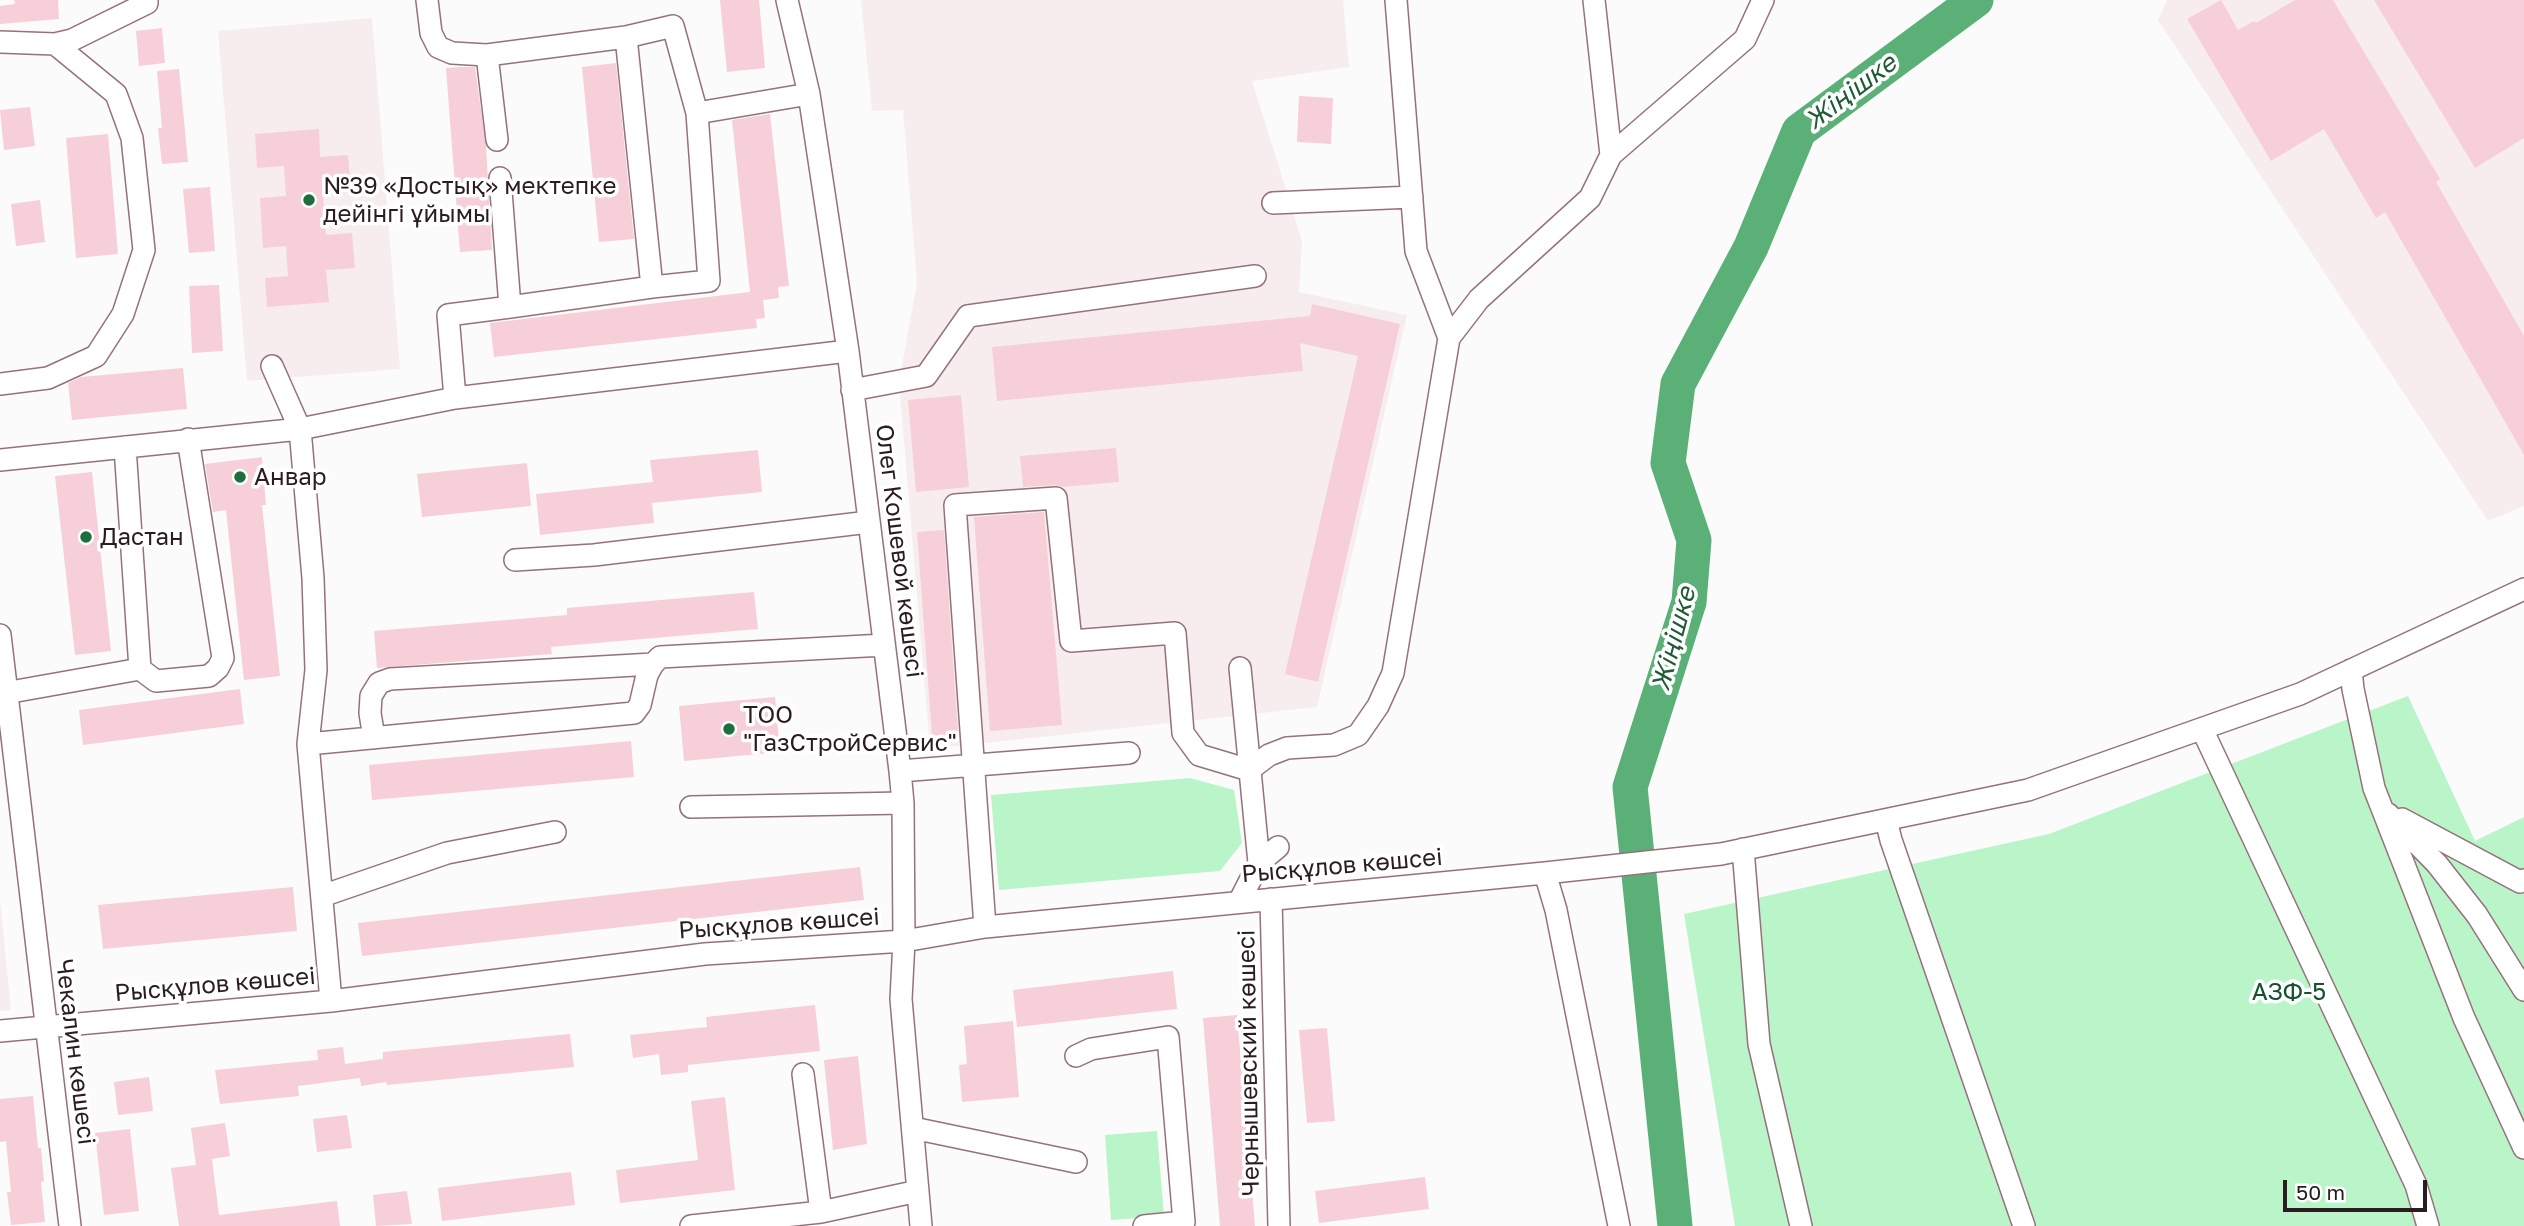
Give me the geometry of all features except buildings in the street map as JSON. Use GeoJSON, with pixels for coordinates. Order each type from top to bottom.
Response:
{"type":"FeatureCollection","features":[{"type":"Feature","properties":{"kind":"street"},"geometry":{"type":"LineString","coordinates":[[0,42],[55,44],[72,40],[147,3],[147,0]]}},
{"type":"Feature","properties":{"kind":"street"},"geometry":{"type":"LineString","coordinates":[[427,0],[431,33],[438,47],[452,53],[487,55],[626,37],[673,26],[697,113],[709,281],[448,316],[455,398]]}},
{"type":"Feature","properties":{"kind":"street","name":"Олег Кошевой көшесі"},"geometry":{"type":"LineString","coordinates":[[787,0],[808,94],[848,351],[900,771],[903,803],[904,941],[901,999],[922,1226]]}},
{"type":"Feature","properties":{"kind":"street"},"geometry":{"type":"LineString","coordinates":[[1396,0],[1416,251],[1449,338]]}},
{"type":"Feature","properties":{"kind":"street"},"geometry":{"type":"LineString","coordinates":[[1594,0],[1611,155]]}},
{"type":"Feature","properties":{"kind":"street"},"geometry":{"type":"LineString","coordinates":[[1249,770],[1269,755],[1287,748],[1334,746],[1358,735],[1378,706],[1393,673],[1449,338],[1479,299],[1590,198],[1611,155],[1745,39],[1763,0]]}},
{"type":"Feature","properties":{"kind":"street"},"geometry":{"type":"LineString","coordinates":[[626,37],[652,287]]}},
{"type":"Feature","properties":{"kind":"street"},"geometry":{"type":"LineString","coordinates":[[0,384],[48,378],[96,356],[123,314],[144,250],[132,138],[116,94],[55,44]]}},
{"type":"Feature","properties":{"kind":"street"},"geometry":{"type":"LineString","coordinates":[[487,55],[497,140]]}},
{"type":"Feature","properties":{"kind":"street"},"geometry":{"type":"LineString","coordinates":[[697,113],[808,94]]}},
{"type":"Feature","properties":{"kind":"street"},"geometry":{"type":"LineString","coordinates":[[500,178],[510,307]]}},
{"type":"Feature","properties":{"kind":"street"},"geometry":{"type":"LineString","coordinates":[[1273,203],[1412,197]]}},
{"type":"Feature","properties":{"kind":"street"},"geometry":{"type":"LineString","coordinates":[[852,390],[926,376],[968,316],[1255,276]]}},
{"type":"Feature","properties":{"kind":"street"},"geometry":{"type":"LineString","coordinates":[[0,460],[300,429],[455,398],[848,351]]}},
{"type":"Feature","properties":{"kind":"street"},"geometry":{"type":"LineString","coordinates":[[272,366],[300,429],[313,578],[316,670],[308,744],[331,1001]]}},
{"type":"Feature","properties":{"kind":"street"},"geometry":{"type":"LineString","coordinates":[[3,694],[140,669],[156,681],[209,676],[218,668],[223,658],[188,439]]}},
{"type":"Feature","properties":{"kind":"street"},"geometry":{"type":"LineString","coordinates":[[125,447],[140,669]]}},
{"type":"Feature","properties":{"kind":"street"},"geometry":{"type":"LineString","coordinates":[[985,927],[955,505],[1056,498],[1071,641],[1175,633],[1183,733],[1199,755],[1249,770]]}},
{"type":"Feature","properties":{"kind":"street"},"geometry":{"type":"LineString","coordinates":[[515,561],[594,555],[869,522]]}},
{"type":"Feature","properties":{"kind":"street","name":"Рысқұлов көшсеі"},"geometry":{"type":"LineString","coordinates":[[0,1031],[331,1001],[705,954],[904,941],[985,927],[1721,854],[2028,790],[2300,694],[2524,589]]}},
{"type":"Feature","properties":{"kind":"street","name":"Чекалин көшесі"},"geometry":{"type":"LineString","coordinates":[[0,635],[3,694],[70,1226]]}},
{"type":"Feature","properties":{"kind":"street"},"geometry":{"type":"LineString","coordinates":[[308,744],[634,713],[640,705],[647,675],[660,657],[884,645]]}},
{"type":"Feature","properties":{"kind":"street"},"geometry":{"type":"LineString","coordinates":[[374,738],[370,713],[372,696],[379,683],[390,679],[653,664]]}},
{"type":"Feature","properties":{"kind":"street"},"geometry":{"type":"LineString","coordinates":[[1240,668],[1259,863]]}},
{"type":"Feature","properties":{"kind":"street"},"geometry":{"type":"LineString","coordinates":[[2351,670],[2372,775],[2382,807],[2463,1018],[2524,1147]]}},
{"type":"Feature","properties":{"kind":"street"},"geometry":{"type":"LineString","coordinates":[[2202,729],[2416,1185],[2428,1226]]}},
{"type":"Feature","properties":{"kind":"street"},"geometry":{"type":"LineString","coordinates":[[900,771],[1129,753]]}},
{"type":"Feature","properties":{"kind":"street"},"geometry":{"type":"LineString","coordinates":[[691,807],[903,803]]}},
{"type":"Feature","properties":{"kind":"street"},"geometry":{"type":"LineString","coordinates":[[2382,807],[2520,882],[2524,880]]}},
{"type":"Feature","properties":{"kind":"street"},"geometry":{"type":"LineString","coordinates":[[2382,807],[2437,864],[2477,915],[2524,990]]}},
{"type":"Feature","properties":{"kind":"street"},"geometry":{"type":"LineString","coordinates":[[1886,820],[2024,1226]]}},
{"type":"Feature","properties":{"kind":"street"},"geometry":{"type":"LineString","coordinates":[[322,896],[447,853],[555,832]]}},
{"type":"Feature","properties":{"kind":"street"},"geometry":{"type":"LineString","coordinates":[[1239,902],[1259,863],[1278,847]]}},
{"type":"Feature","properties":{"kind":"street"},"geometry":{"type":"LineString","coordinates":[[1743,849],[1759,1044],[1801,1226]]}},
{"type":"Feature","properties":{"kind":"street"},"geometry":{"type":"LineString","coordinates":[[1553,872],[1556,910],[1619,1226]]}},
{"type":"Feature","properties":{"kind":"street","name":"Чернышевский көшесі"},"geometry":{"type":"LineString","coordinates":[[1271,899],[1279,1226]]}},
{"type":"Feature","properties":{"kind":"street"},"geometry":{"type":"LineString","coordinates":[[1076,1056],[1091,1049],[1168,1037],[1184,1224],[1144,1226]]}},
{"type":"Feature","properties":{"kind":"street"},"geometry":{"type":"LineString","coordinates":[[803,1074],[821,1212]]}},
{"type":"Feature","properties":{"kind":"street"},"geometry":{"type":"LineString","coordinates":[[913,1128],[1076,1162]]}},
{"type":"Feature","properties":{"kind":"street"},"geometry":{"type":"LineString","coordinates":[[691,1226],[821,1212],[918,1191]]}},
{"type":"Feature","properties":{"kind":"shaded area"},"geometry":{"type":"Polygon","coordinates":[[[861,0],[1343,0],[1349,67],[1252,81],[1302,241],[1299,292],[1407,315],[1317,707],[930,749],[899,382],[917,283],[903,110],[872,111],[861,0]]]}},
{"type":"Feature","properties":{"kind":"shaded area"},"geometry":{"type":"Polygon","coordinates":[[[2167,0],[2524,0],[2524,506],[2488,521],[2158,20],[2167,0]]]}},
{"type":"Feature","properties":{"kind":"shaded area","name":"№39 «Достық» мектепке дейінгі ұйымы"},"geometry":{"type":"Polygon","coordinates":[[[372,18],[400,369],[247,381],[218,31],[372,18]]]}},
{"type":"Feature","properties":{"kind":"shaded area"},"geometry":{"type":"Polygon","coordinates":[[[0,900],[11,1010],[0,1011],[0,900]]]}},
{"type":"Feature","properties":{"kind":"green space","name":"АЗФ-5"},"geometry":{"type":"Polygon","coordinates":[[[2408,696],[2475,841],[2524,817],[2524,1226],[1735,1226],[1684,914],[2049,834],[2408,696]]]}},
{"type":"Feature","properties":{"kind":"green space"},"geometry":{"type":"Polygon","coordinates":[[[1190,778],[1234,790],[1242,843],[1220,871],[999,890],[991,795],[1190,778]]]}},
{"type":"Feature","properties":{"kind":"green space"},"geometry":{"type":"Polygon","coordinates":[[[1157,1131],[1164,1216],[1111,1220],[1105,1135],[1157,1131]]]}},
{"type":"Feature","properties":{"kind":"waterway","name":"Жіңішке"},"geometry":{"type":"LineString","coordinates":[[1675,1226],[1630,787],[1689,602],[1694,540],[1668,463],[1678,384],[1751,247],[1799,131],[1976,0]]}},
{"type":"Feature","properties":{"kind":"place","name":"№39 «Достық» мектепке дейінгі ұйымы"},"geometry":{"type":"Point","coordinates":[309,200]}},
{"type":"Feature","properties":{"kind":"place","name":"Анвар"},"geometry":{"type":"Point","coordinates":[240,477]}},
{"type":"Feature","properties":{"kind":"place","name":"Дастан"},"geometry":{"type":"Point","coordinates":[86,537]}},
{"type":"Feature","properties":{"kind":"place","name":"ТОО \"ГазСтройСервис\""},"geometry":{"type":"Point","coordinates":[729,729]}}]}
